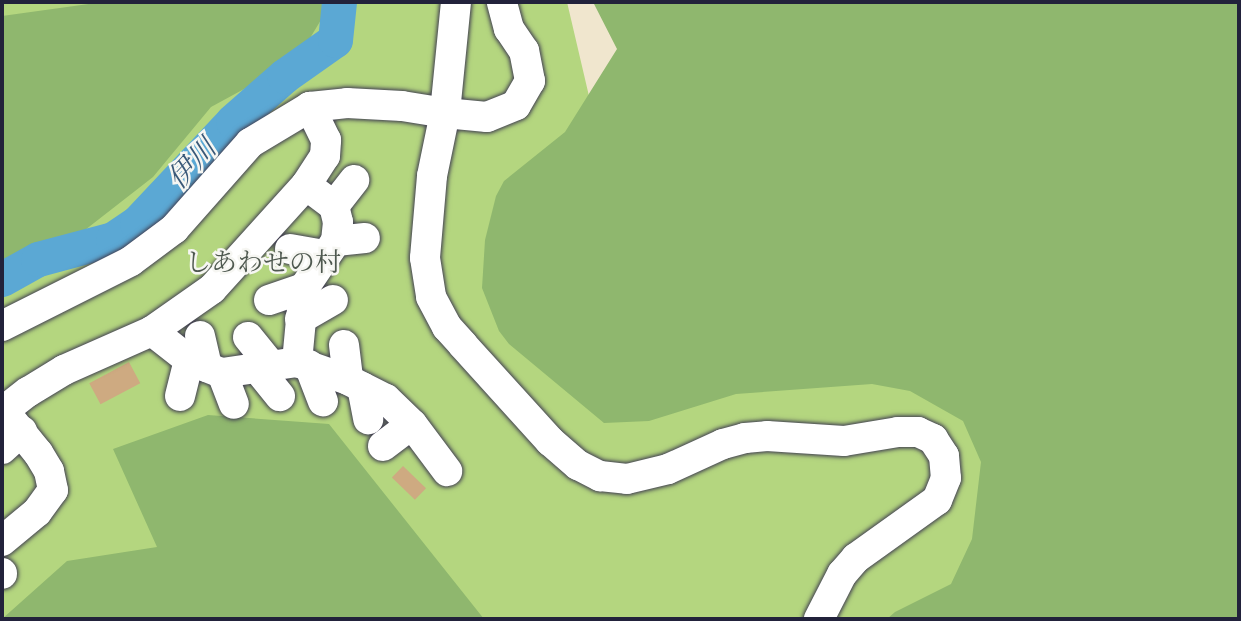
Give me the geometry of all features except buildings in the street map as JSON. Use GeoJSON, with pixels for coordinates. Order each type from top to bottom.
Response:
{"type":"FeatureCollection","features":[{"type":"Feature","properties":{"kind":"street"},"geometry":{"type":"LineString","coordinates":[[456,2],[445,113],[432,176],[425,258],[431,297],[447,327],[550,441],[578,465],[600,475],[627,480],[668,468],[723,444],[767,436],[845,441],[898,432],[918,432],[933,439],[944,456],[946,478],[937,500],[856,558],[842,574],[819,619]]}},
{"type":"Feature","properties":{"kind":"street"},"geometry":{"type":"LineString","coordinates":[[2,326],[131,261],[174,229],[250,143],[310,107],[347,103],[402,106],[487,117],[516,105],[530,81],[524,51],[509,29],[502,2]]}},
{"type":"Feature","properties":{"kind":"street"},"geometry":{"type":"LineString","coordinates":[[17,539],[49,493],[49,471],[21,433],[28,391],[64,370],[152,331],[212,289],[306,186],[325,156],[327,140],[310,107]]}},
{"type":"Feature","properties":{"kind":"street"},"geometry":{"type":"LineString","coordinates":[[334,206],[354,180]]}},
{"type":"Feature","properties":{"kind":"street"},"geometry":{"type":"LineString","coordinates":[[306,186],[334,206],[342,245]]}},
{"type":"Feature","properties":{"kind":"street"},"geometry":{"type":"LineString","coordinates":[[290,249],[342,245]]}},
{"type":"Feature","properties":{"kind":"street"},"geometry":{"type":"LineString","coordinates":[[269,300],[304,288],[342,245]]}},
{"type":"Feature","properties":{"kind":"street"},"geometry":{"type":"LineString","coordinates":[[280,396],[284,366],[300,318],[304,288]]}},
{"type":"Feature","properties":{"kind":"street"},"geometry":{"type":"LineString","coordinates":[[300,318],[333,300]]}},
{"type":"Feature","properties":{"kind":"street"},"geometry":{"type":"LineString","coordinates":[[152,331],[204,359],[284,366],[355,384],[386,399],[412,424],[447,471]]}},
{"type":"Feature","properties":{"kind":"street"},"geometry":{"type":"LineString","coordinates":[[248,337],[323,401]]}},
{"type":"Feature","properties":{"kind":"street"},"geometry":{"type":"LineString","coordinates":[[344,345],[368,419]]}},
{"type":"Feature","properties":{"kind":"street"},"geometry":{"type":"LineString","coordinates":[[180,396],[204,359]]}},
{"type":"Feature","properties":{"kind":"street"},"geometry":{"type":"LineString","coordinates":[[204,359],[234,404]]}},
{"type":"Feature","properties":{"kind":"street"},"geometry":{"type":"LineString","coordinates":[[383,446],[412,424]]}},
{"type":"Feature","properties":{"kind":"green space","name":"しあわせの村"},"geometry":{"type":"Polygon","coordinates":[[[2,2],[567,2],[596,126],[929,369],[1041,460],[984,619],[2,619],[2,2]]]}},
{"type":"Feature","properties":{"kind":"green space"},"geometry":{"type":"Polygon","coordinates":[[[103,2],[328,2],[327,10],[304,48],[266,77],[211,107],[153,177],[85,230],[2,270],[2,16],[103,2]]]}},
{"type":"Feature","properties":{"kind":"green space"},"geometry":{"type":"Polygon","coordinates":[[[593,2],[1239,2],[1239,619],[887,619],[895,612],[951,584],[972,539],[981,462],[963,421],[910,391],[872,384],[736,394],[649,421],[604,423],[509,344],[499,331],[482,288],[485,240],[496,196],[504,181],[565,132],[617,49],[593,2]]]}},
{"type":"Feature","properties":{"kind":"green space"},"geometry":{"type":"Polygon","coordinates":[[[208,415],[329,424],[484,619],[2,619],[67,561],[157,547],[113,449],[208,415]]]}},
{"type":"Feature","properties":{"kind":"waterway","name":"伊川"},"geometry":{"type":"LineString","coordinates":[[2,279],[38,259],[113,239],[137,223],[233,121],[284,76],[335,40],[339,2]]}}]}
